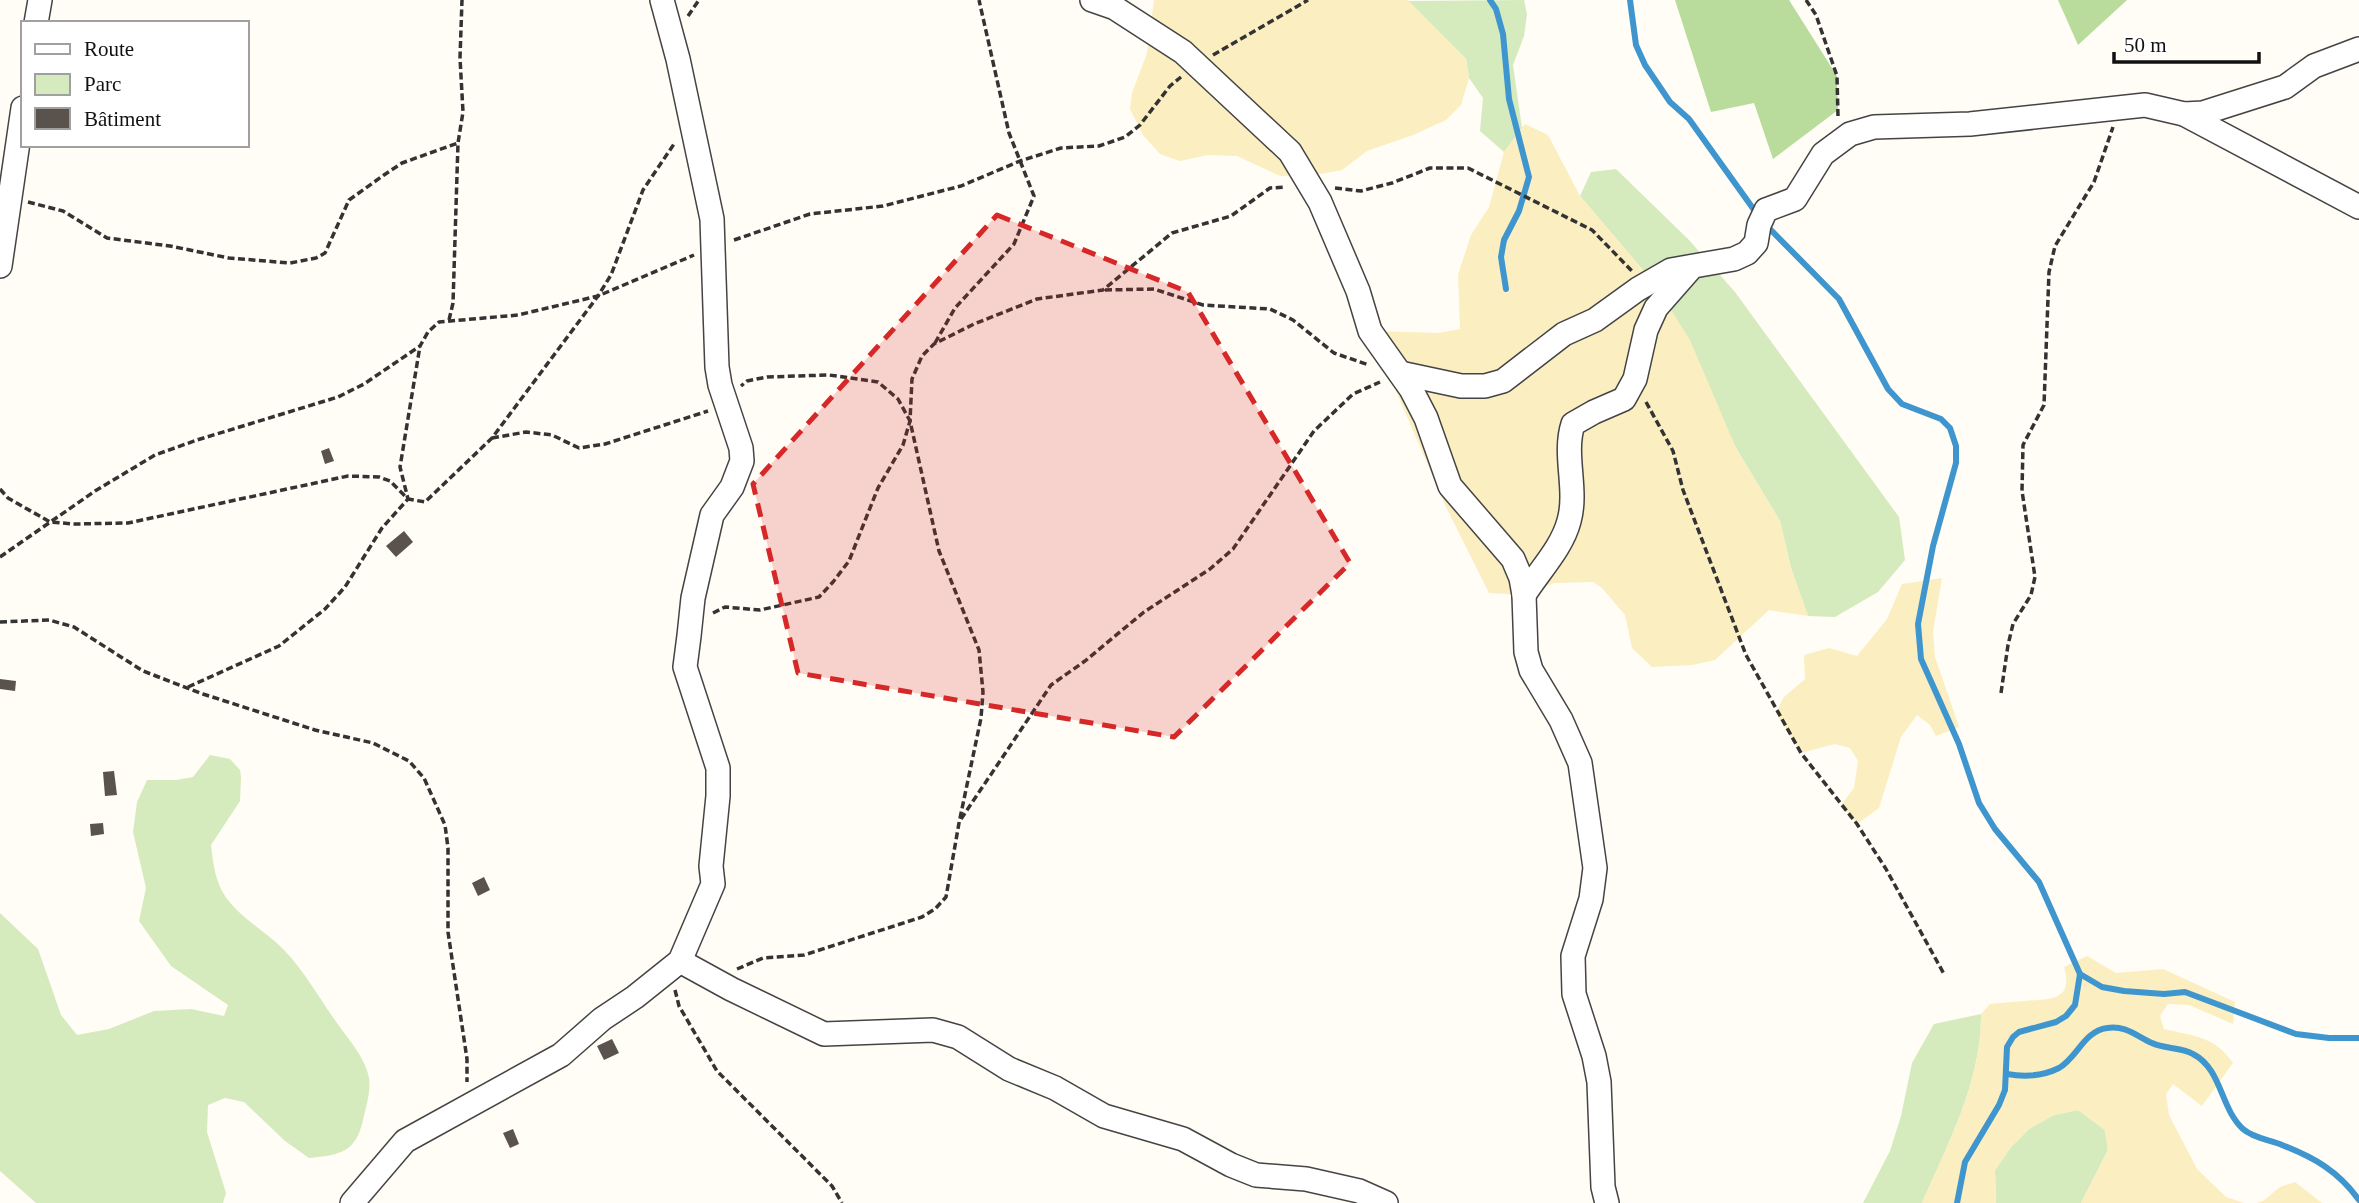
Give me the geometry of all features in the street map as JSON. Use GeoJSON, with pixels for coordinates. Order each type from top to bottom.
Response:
{"type":"FeatureCollection","features":[{"type":"Feature","properties":{"kind":"street"},"geometry":{"type":"LineString","coordinates":[[36,21],[40,0]]}},
{"type":"Feature","properties":{"kind":"street"},"geometry":{"type":"LineString","coordinates":[[352,1203],[405,1141],[561,1055],[602,1019],[680,961],[713,884],[711,866],[718,768],[685,667],[693,598],[712,515],[732,487],[742,461],[741,448],[717,367],[714,246],[709,207],[678,60],[662,0]]}},
{"type":"Feature","properties":{"kind":"street"},"geometry":{"type":"LineString","coordinates":[[1092,0],[1115,8],[1184,52],[1290,152],[1320,202],[1358,291],[1370,331],[1426,418],[1450,486],[1513,559],[1524,595],[1525,652],[1531,670],[1561,720],[1580,763],[1594,878],[1591,899],[1573,956],[1574,994],[1594,1056],[1599,1082],[1603,1187],[1607,1203]]}},
{"type":"Feature","properties":{"kind":"street"},"geometry":{"type":"LineString","coordinates":[[2184,114],[2203,113],[2286,87],[2314,66],[2359,49]]}},
{"type":"Feature","properties":{"kind":"street"},"geometry":{"type":"LineString","coordinates":[[1399,373],[1461,386],[1485,386],[1503,382],[1564,334],[1595,320],[1671,270],[1734,259],[1747,253],[1756,243],[1759,225],[1766,210],[1794,199],[1823,154],[1850,134],[1874,127],[1970,124],[2145,105],[2184,114],[2359,207]]}},
{"type":"Feature","properties":{"kind":"street"},"geometry":{"type":"LineString","coordinates":[[0,266],[21,122]]}},
{"type":"Feature","properties":{"kind":"street"},"geometry":{"type":"LineString","coordinates":[[1524,595],[1559,545],[1570,520],[1568,439],[1573,424],[1624,400],[1635,379],[1646,330],[1656,309],[1692,267]]}},
{"type":"Feature","properties":{"kind":"street"},"geometry":{"type":"LineString","coordinates":[[680,961],[824,1034],[933,1030],[958,1037],[1009,1069],[1055,1088],[1104,1116],[1183,1139],[1256,1175],[1306,1179],[1359,1191],[1386,1203]]}},
{"type":"Feature","properties":{"kind":"path"},"geometry":{"type":"LineString","coordinates":[[449,320],[453,303],[452,263],[456,231],[458,143],[463,111],[460,58],[462,0]]}},
{"type":"Feature","properties":{"kind":"path"},"geometry":{"type":"LineString","coordinates":[[688,636],[705,616],[725,607],[760,610],[818,597],[849,561],[878,488],[903,445],[910,421],[912,379],[922,356],[934,344],[955,308],[1014,244],[1034,196],[1009,133],[979,0]]}},
{"type":"Feature","properties":{"kind":"path"},"geometry":{"type":"LineString","coordinates":[[408,499],[400,467],[415,390],[420,346],[428,332],[439,322],[518,315],[598,296],[714,246],[810,214],[883,206],[961,186],[1020,161],[1061,148],[1099,146],[1125,137],[1140,125],[1170,86],[1196,64],[1308,0]]}},
{"type":"Feature","properties":{"kind":"path"},"geometry":{"type":"LineString","coordinates":[[1806,0],[1816,15],[1837,76],[1838,121]]}},
{"type":"Feature","properties":{"kind":"path"},"geometry":{"type":"LineString","coordinates":[[2001,693],[2014,624],[2031,595],[2035,577],[2022,491],[2023,445],[2044,405],[2049,272],[2055,246],[2094,182],[2117,108]]}},
{"type":"Feature","properties":{"kind":"path"},"geometry":{"type":"LineString","coordinates":[[10,198],[63,211],[107,238],[170,246],[229,258],[290,263],[316,258],[325,253],[349,200],[384,174],[402,163],[458,143]]}},
{"type":"Feature","properties":{"kind":"path"},"geometry":{"type":"LineString","coordinates":[[0,489],[8,498],[50,522],[74,524],[128,523],[348,476],[379,477],[390,481],[408,499],[425,502],[492,438],[598,296],[611,275],[643,190],[674,143]]}},
{"type":"Feature","properties":{"kind":"path"},"geometry":{"type":"LineString","coordinates":[[1103,290],[1172,233],[1231,216],[1270,188],[1310,186],[1361,191],[1392,183],[1430,168],[1468,168],[1592,230],[1645,285]]}},
{"type":"Feature","properties":{"kind":"path"},"geometry":{"type":"LineString","coordinates":[[934,344],[974,324],[1037,299],[1103,290],[1154,289],[1203,305],[1270,309],[1293,320],[1334,353],[1399,373]]}},
{"type":"Feature","properties":{"kind":"path"},"geometry":{"type":"LineString","coordinates":[[0,557],[95,491],[155,455],[338,397],[364,384],[420,346]]}},
{"type":"Feature","properties":{"kind":"path"},"geometry":{"type":"LineString","coordinates":[[959,823],[1051,684],[1085,661],[1144,612],[1210,569],[1233,548],[1314,431],[1353,394],[1399,373]]}},
{"type":"Feature","properties":{"kind":"path"},"geometry":{"type":"LineString","coordinates":[[492,438],[526,432],[552,435],[579,448],[605,444],[709,411],[747,381],[766,377],[829,375],[878,382],[898,399],[910,421],[939,551],[979,650],[983,692],[981,718],[946,897],[935,909],[922,917],[804,955],[763,958],[675,993]]}},
{"type":"Feature","properties":{"kind":"path"},"geometry":{"type":"LineString","coordinates":[[1635,379],[1651,414],[1673,451],[1683,490],[1746,655],[1801,753],[1857,824],[1886,869],[1944,974]]}},
{"type":"Feature","properties":{"kind":"path"},"geometry":{"type":"LineString","coordinates":[[187,687],[279,646],[325,609],[345,587],[382,528],[408,499]]}},
{"type":"Feature","properties":{"kind":"path"},"geometry":{"type":"LineString","coordinates":[[0,622],[49,620],[74,627],[144,671],[315,730],[373,743],[409,761],[424,778],[445,825],[448,848],[448,932],[467,1059],[468,1106]]}},
{"type":"Feature","properties":{"kind":"path"},"geometry":{"type":"LineString","coordinates":[[680,961],[675,993],[679,1006],[717,1071],[832,1186],[842,1203]]}},
{"type":"Feature","properties":{"kind":"highlighted area"},"geometry":{"type":"Polygon","coordinates":[[[997,215],[1188,292],[1350,563],[1174,737],[798,673],[753,484],[997,215]]]}},
{"type":"Feature","properties":{"kind":"green space"},"geometry":{"type":"Polygon","coordinates":[[[1524,0],[1527,14],[1524,36],[1513,65],[1522,128],[1504,152],[1480,131],[1483,98],[1469,78],[1466,59],[1408,1],[1524,0]]]}},
{"type":"Feature","properties":{"kind":"green space"},"geometry":{"type":"Polygon","coordinates":[[[1675,0],[1789,0],[1837,76],[1838,110],[1773,159],[1754,103],[1711,112],[1675,0]]]}},
{"type":"Feature","properties":{"kind":"green space"},"geometry":{"type":"Polygon","coordinates":[[[2058,0],[2127,0],[2078,45],[2058,0]]]}},
{"type":"Feature","properties":{"kind":"green space"},"geometry":{"type":"Polygon","coordinates":[[[1616,169],[1689,240],[1735,292],[1899,517],[1905,560],[1878,592],[1835,617],[1808,616],[1791,568],[1780,521],[1736,448],[1654,283],[1580,196],[1591,172],[1616,169]]]}},
{"type":"Feature","properties":{"kind":"green space"},"geometry":{"type":"Polygon","coordinates":[[[210,755],[230,759],[240,770],[241,777],[240,801],[211,845],[219,884],[239,912],[292,958],[360,1056],[367,1070],[369,1083],[360,1131],[351,1146],[345,1150],[309,1158],[285,1141],[244,1102],[225,1098],[208,1105],[207,1132],[226,1193],[223,1203],[36,1203],[0,1171],[0,913],[38,949],[61,1015],[77,1035],[109,1029],[154,1011],[191,1009],[224,1016],[228,1005],[171,966],[139,921],[146,888],[133,832],[137,802],[147,780],[193,777],[210,755]]]}},
{"type":"Feature","properties":{"kind":"green space"},"geometry":{"type":"Polygon","coordinates":[[[1981,1014],[1980,1039],[1970,1087],[1922,1203],[1863,1203],[1890,1151],[1901,1116],[1912,1063],[1934,1024],[1981,1014]]]}},
{"type":"Feature","properties":{"kind":"green space"},"geometry":{"type":"Polygon","coordinates":[[[2078,1110],[2105,1130],[2108,1150],[2081,1203],[1996,1203],[1995,1170],[2011,1147],[2029,1129],[2054,1115],[2078,1110]]]}},
{"type":"Feature","properties":{"kind":"sand"},"geometry":{"type":"Polygon","coordinates":[[[1154,0],[1408,0],[1466,59],[1469,78],[1461,105],[1446,120],[1367,151],[1342,170],[1314,175],[1280,176],[1237,156],[1208,155],[1180,161],[1160,154],[1143,135],[1130,109],[1132,93],[1147,53],[1154,0]]]}},
{"type":"Feature","properties":{"kind":"sand"},"geometry":{"type":"Polygon","coordinates":[[[1525,124],[1548,135],[1580,196],[1654,283],[1690,340],[1736,448],[1780,521],[1791,568],[1808,616],[1769,610],[1715,660],[1692,665],[1652,667],[1632,648],[1625,615],[1602,588],[1593,582],[1554,583],[1524,595],[1489,593],[1446,507],[1370,331],[1439,333],[1460,329],[1458,275],[1471,235],[1489,207],[1504,152],[1525,124]]]}},
{"type":"Feature","properties":{"kind":"sand"},"geometry":{"type":"Polygon","coordinates":[[[1942,578],[1933,632],[1935,657],[1959,727],[1936,736],[1930,725],[1917,715],[1901,737],[1879,808],[1857,824],[1841,805],[1854,788],[1858,761],[1850,748],[1835,744],[1801,753],[1776,713],[1783,698],[1805,679],[1804,655],[1829,648],[1857,656],[1887,619],[1902,584],[1942,578]]]}},
{"type":"Feature","properties":{"kind":"sand"},"geometry":{"type":"Polygon","coordinates":[[[2087,956],[2116,973],[2163,969],[2235,1002],[2233,1024],[2189,1005],[2168,1004],[2160,1016],[2164,1029],[2203,1038],[2219,1047],[2233,1063],[2202,1106],[2173,1084],[2166,1094],[2169,1115],[2197,1169],[2226,1197],[2244,1203],[2081,1203],[2108,1150],[2105,1130],[2078,1110],[2054,1115],[2029,1129],[2011,1147],[1995,1170],[1996,1203],[1922,1203],[1970,1087],[1980,1039],[1981,1014],[1990,1004],[2043,1000],[2057,996],[2066,986],[2064,967],[2087,956]]]}},
{"type":"Feature","properties":{"kind":"sand"},"geometry":{"type":"Polygon","coordinates":[[[2295,1182],[2322,1203],[2256,1203],[2263,1201],[2280,1187],[2295,1182]]]}},
{"type":"Feature","properties":{"kind":"building"},"geometry":{"type":"Polygon","coordinates":[[[329,448],[334,461],[325,464],[321,451],[329,448]]]}},
{"type":"Feature","properties":{"kind":"building"},"geometry":{"type":"Polygon","coordinates":[[[404,531],[413,542],[396,557],[386,546],[404,531]]]}},
{"type":"Feature","properties":{"kind":"building"},"geometry":{"type":"Polygon","coordinates":[[[0,679],[16,681],[15,691],[0,689],[0,679]]]}},
{"type":"Feature","properties":{"kind":"building"},"geometry":{"type":"Polygon","coordinates":[[[114,771],[117,795],[105,796],[103,772],[114,771]]]}},
{"type":"Feature","properties":{"kind":"building"},"geometry":{"type":"Polygon","coordinates":[[[103,823],[104,834],[91,836],[90,824],[103,823]]]}},
{"type":"Feature","properties":{"kind":"building"},"geometry":{"type":"Polygon","coordinates":[[[484,877],[490,890],[478,896],[472,883],[484,877]]]}},
{"type":"Feature","properties":{"kind":"building"},"geometry":{"type":"Polygon","coordinates":[[[612,1039],[619,1053],[604,1060],[597,1046],[612,1039]]]}},
{"type":"Feature","properties":{"kind":"building"},"geometry":{"type":"Polygon","coordinates":[[[513,1129],[519,1144],[510,1148],[503,1133],[513,1129]]]}},
{"type":"Feature","properties":{"kind":"waterway"},"geometry":{"type":"LineString","coordinates":[[1490,0],[1496,9],[1503,34],[1509,99],[1529,177],[1519,211],[1504,240],[1501,257],[1506,289]]}},
{"type":"Feature","properties":{"kind":"waterway"},"geometry":{"type":"LineString","coordinates":[[1630,0],[1636,45],[1645,65],[1670,102],[1689,119],[1757,214]]}},
{"type":"Feature","properties":{"kind":"waterway"},"geometry":{"type":"LineString","coordinates":[[1766,225],[1839,299],[1888,389],[1902,404],[1941,419],[1950,428],[1956,446],[1956,463],[1933,546],[1918,624],[1921,659],[1959,744],[1979,803],[1995,829],[2039,882],[2080,974],[2075,1005],[2066,1016],[2056,1022],[2019,1032],[2007,1047],[2005,1090],[1965,1162],[1957,1203]]}},
{"type":"Feature","properties":{"kind":"waterway"},"geometry":{"type":"LineString","coordinates":[[2080,974],[2102,987],[2124,991],[2164,994],[2185,992],[2296,1034],[2359,1038]]}},
{"type":"Feature","properties":{"kind":"waterway"},"geometry":{"type":"LineString","coordinates":[[2007,1074],[2033,1075],[2059,1068],[2092,1034],[2114,1027],[2157,1045],[2188,1052],[2210,1069],[2230,1111],[2243,1129],[2315,1160],[2343,1181],[2359,1200]]}}]}
